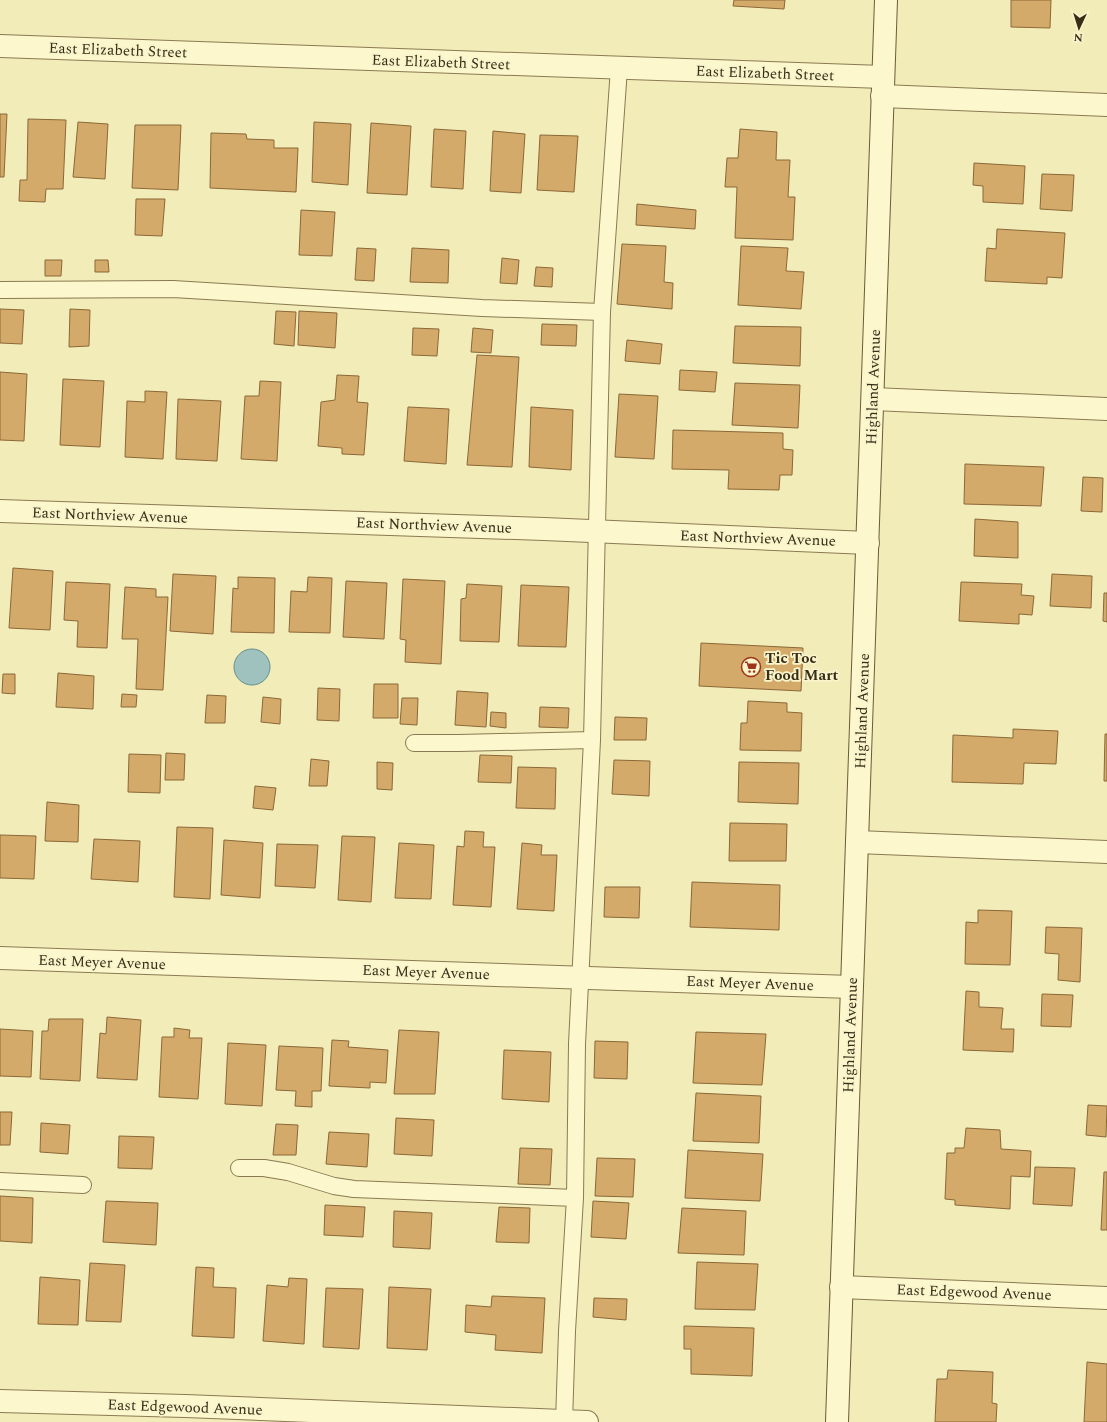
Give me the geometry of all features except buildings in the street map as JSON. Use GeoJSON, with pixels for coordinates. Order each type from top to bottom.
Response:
{"type":"FeatureCollection","features":[{"type":"Feature","properties":{"kind":"street","name":"Highland Avenue"},"geometry":{"type":"LineString","coordinates":[[837,1422],[886,0]]}},
{"type":"Feature","properties":{"kind":"street","name":"East Elizabeth Street"},"geometry":{"type":"LineString","coordinates":[[0,46],[619,68],[883,86],[1107,105]]}},
{"type":"Feature","properties":{"kind":"street"},"geometry":{"type":"LineString","coordinates":[[873,399],[1107,409]]}},
{"type":"Feature","properties":{"kind":"street","name":"East Northview Avenue"},"geometry":{"type":"LineString","coordinates":[[0,511],[868,542]]}},
{"type":"Feature","properties":{"kind":"street"},"geometry":{"type":"LineString","coordinates":[[857,842],[1107,852]]}},
{"type":"Feature","properties":{"kind":"street","name":"East Meyer Avenue"},"geometry":{"type":"LineString","coordinates":[[0,958],[852,987]]}},
{"type":"Feature","properties":{"kind":"street","name":"East Edgewood Avenue"},"geometry":{"type":"LineString","coordinates":[[841,1287],[1107,1298]]}},
{"type":"Feature","properties":{"kind":"street","name":"East Edgewood Avenue"},"geometry":{"type":"LineString","coordinates":[[0,1401],[178,1406],[587,1422]]}},
{"type":"Feature","properties":{"kind":"lane"},"geometry":{"type":"LineString","coordinates":[[564,1421],[567,1331],[575,1198],[577,1052],[580,977],[592,740],[602,312],[619,68]]}},
{"type":"Feature","properties":{"kind":"lane"},"geometry":{"type":"LineString","coordinates":[[0,290],[173,290],[482,308],[602,312]]}},
{"type":"Feature","properties":{"kind":"lane"},"geometry":{"type":"LineString","coordinates":[[414,743],[592,740]]}},
{"type":"Feature","properties":{"kind":"lane"},"geometry":{"type":"LineString","coordinates":[[239,1168],[264,1168],[288,1172],[334,1186],[354,1189],[575,1198]]}},
{"type":"Feature","properties":{"kind":"lane"},"geometry":{"type":"LineString","coordinates":[[0,1181],[83,1185]]}},
{"type":"Feature","properties":{"kind":"water"},"geometry":{"type":"Polygon","coordinates":[[[252,649],[262,652],[267,657],[270,667],[267,677],[262,682],[252,685],[242,682],[237,677],[234,667],[237,657],[242,652],[252,649]]]}},
{"type":"Feature","properties":{"kind":"place","name":"Tic Toc Food Mart"},"geometry":{"type":"Point","coordinates":[751,667]}}]}
